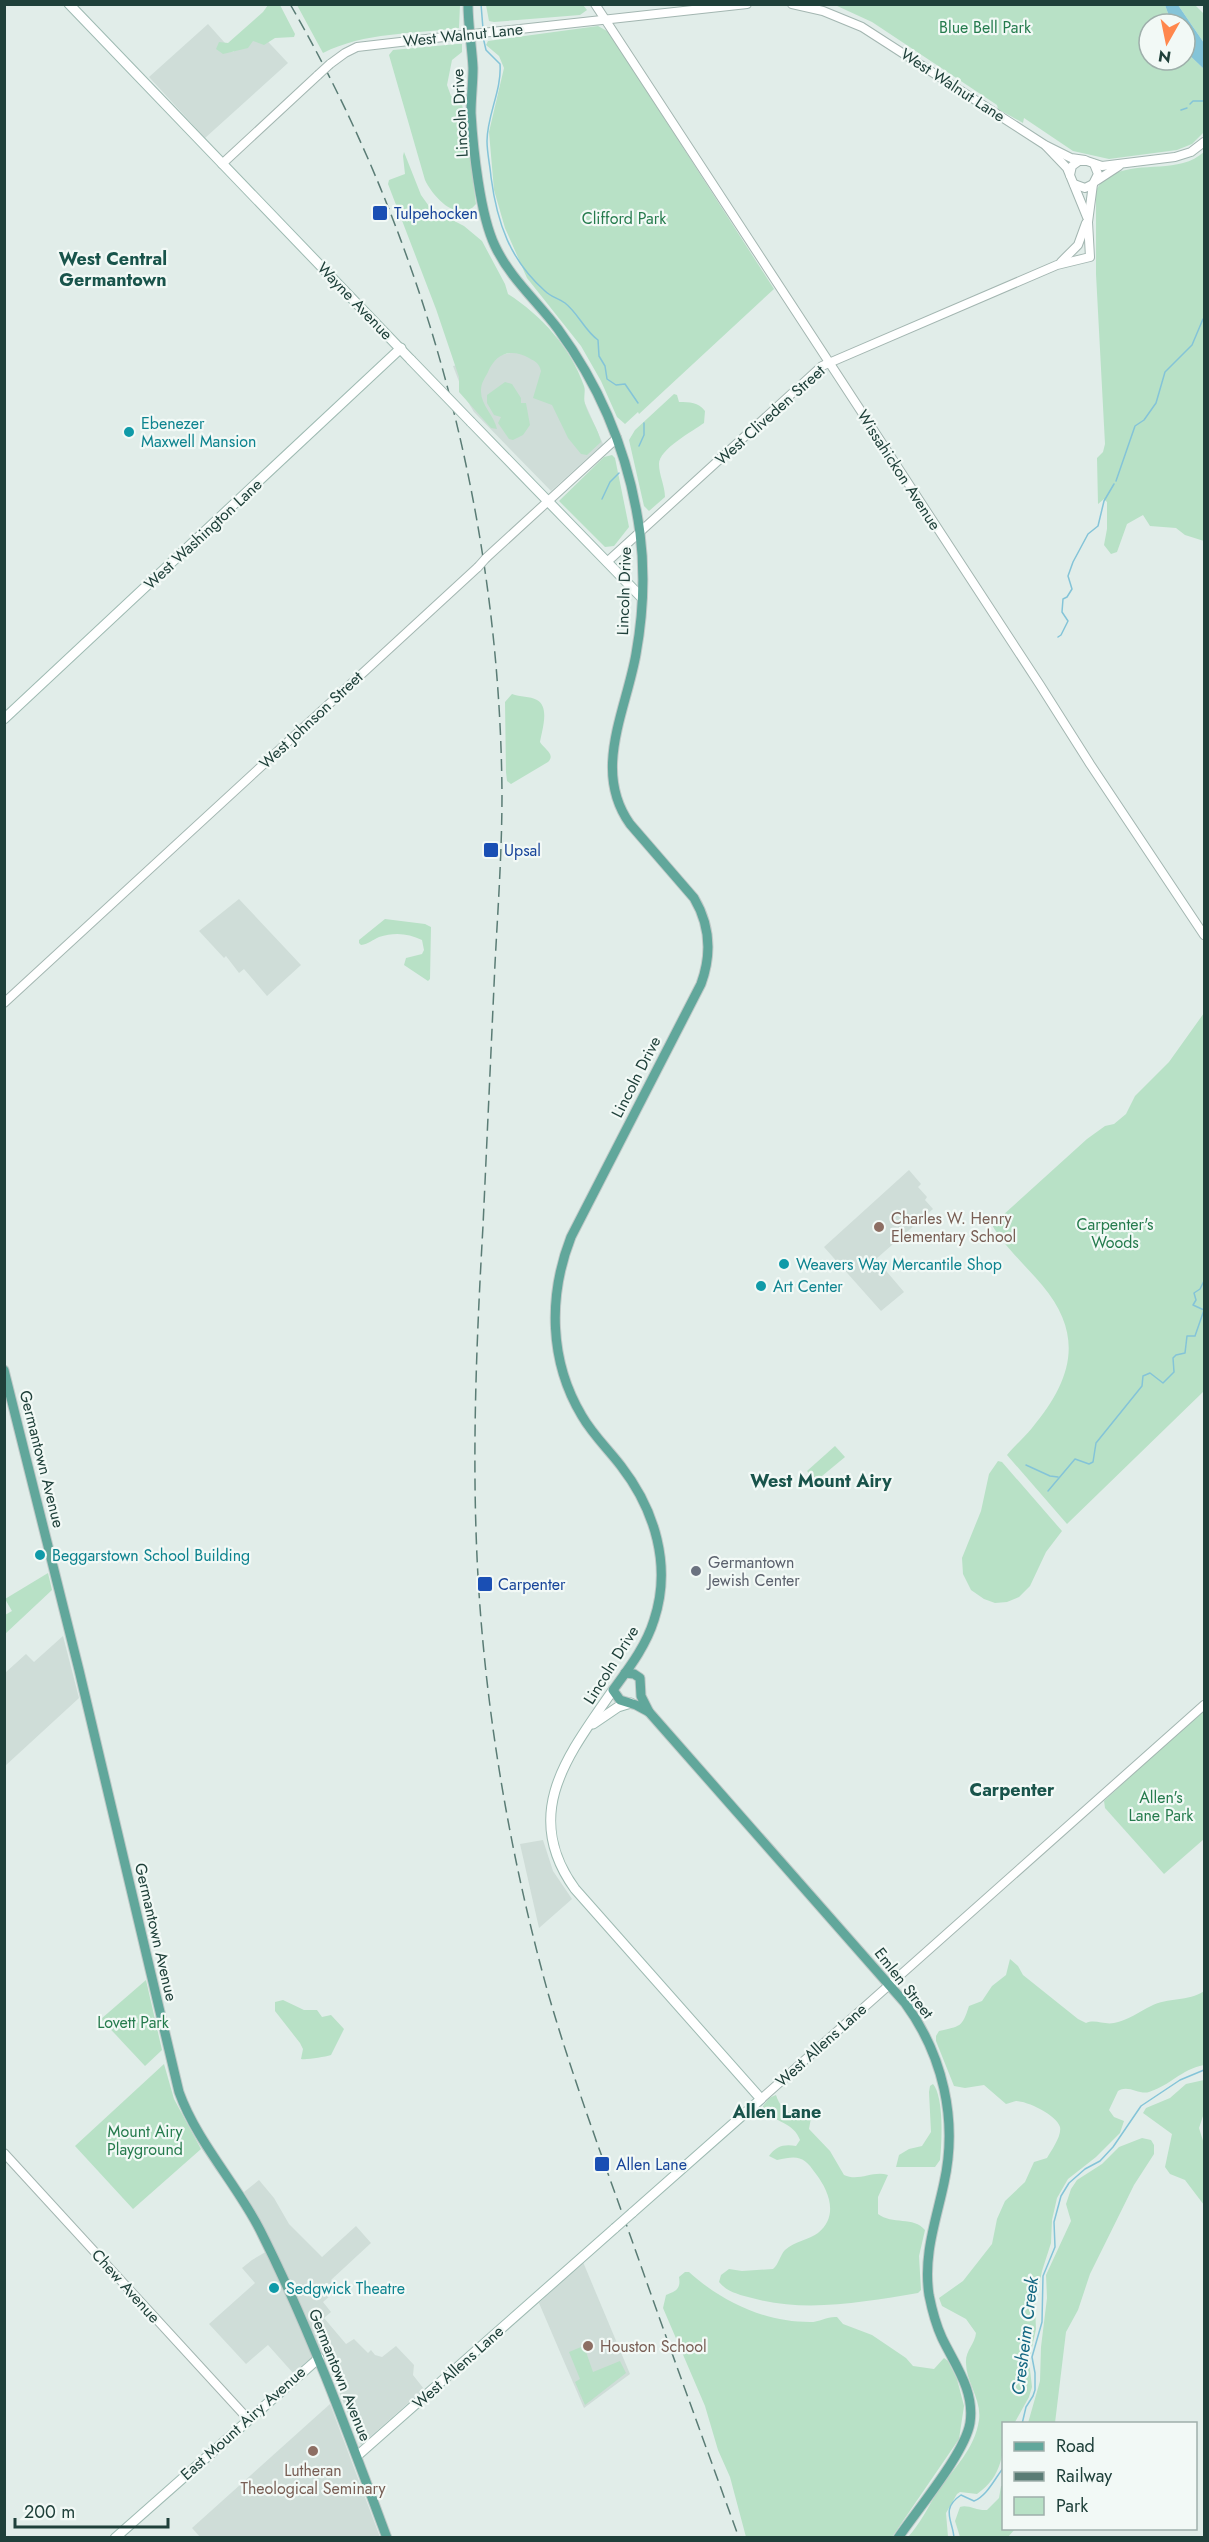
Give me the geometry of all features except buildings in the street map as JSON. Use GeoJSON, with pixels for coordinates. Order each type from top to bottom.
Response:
{"type":"FeatureCollection","features":[{"type":"Feature","properties":{"kind":"main road","name":"Wayne Avenue"},"geometry":{"type":"LineString","coordinates":[[69,4],[642,597]]}},
{"type":"Feature","properties":{"kind":"main road","name":"Lincoln Drive"},"geometry":{"type":"LineString","coordinates":[[468,4],[472,61],[473,136],[484,212],[490,234],[510,271],[554,325],[584,367],[617,438],[630,483],[640,533],[642,597],[634,666],[612,755],[612,785],[618,804],[626,818],[685,886],[698,905],[706,928],[708,959],[697,993],[571,1237],[560,1270],[554,1311],[558,1354],[574,1401],[593,1433],[636,1486],[648,1512],[659,1549],[662,1579],[657,1610],[647,1638],[564,1764],[553,1795],[551,1832],[562,1868],[582,1897],[761,2099]]}},
{"type":"Feature","properties":{"kind":"main road","name":"West Washington Lane"},"geometry":{"type":"LineString","coordinates":[[4,719],[401,348]]}},
{"type":"Feature","properties":{"kind":"main road","name":"Germantown Avenue"},"geometry":{"type":"LineString","coordinates":[[4,1370],[79,1670],[178,2087],[192,2120],[260,2232],[319,2358],[387,2538]]}},
{"type":"Feature","properties":{"kind":"main road","name":"Emlen Street"},"geometry":{"type":"LineString","coordinates":[[626,1673],[639,1676],[640,1690],[649,1712],[890,1984],[909,2009],[927,2040],[938,2066],[947,2101],[948,2160],[931,2236],[928,2276],[936,2321],[969,2397],[971,2421],[962,2446],[898,2538]]}},
{"type":"Feature","properties":{"kind":"main road","name":"Emlen Street"},"geometry":{"type":"LineString","coordinates":[[613,1690],[620,1700],[649,1712]]}},
{"type":"Feature","properties":{"kind":"main road"},"geometry":{"type":"LineString","coordinates":[[588,1727],[618,1707],[631,1703],[638,1697],[640,1690]]}},
{"type":"Feature","properties":{"kind":"main road","name":"West Allens Lane"},"geometry":{"type":"LineString","coordinates":[[357,2456],[761,2099]]}},
{"type":"Feature","properties":{"kind":"main road","name":"East Mount Airy Avenue"},"geometry":{"type":"LineString","coordinates":[[115,2538],[319,2358]]}},
{"type":"Feature","properties":{"kind":"street","name":"Wissahickon Avenue"},"geometry":{"type":"LineString","coordinates":[[595,4],[1204,935]]}},
{"type":"Feature","properties":{"kind":"street","name":"West Walnut Lane"},"geometry":{"type":"LineString","coordinates":[[222,164],[330,64],[345,52],[357,47],[747,4]]}},
{"type":"Feature","properties":{"kind":"street","name":"West Walnut Lane"},"geometry":{"type":"LineString","coordinates":[[792,4],[834,14],[862,27],[1045,145],[1071,158],[1085,160]]}},
{"type":"Feature","properties":{"kind":"street"},"geometry":{"type":"LineString","coordinates":[[1129,163],[1107,172],[1094,183],[1082,188],[1072,179],[1074,164],[1085,160],[1102,166],[1181,156],[1204,143]]}},
{"type":"Feature","properties":{"kind":"street","name":"West Walnut Lane"},"geometry":{"type":"LineString","coordinates":[[1045,145],[1062,161],[1072,179],[1088,222]]}},
{"type":"Feature","properties":{"kind":"street"},"geometry":{"type":"LineString","coordinates":[[1088,222],[1094,183],[1098,174],[1094,164]]}},
{"type":"Feature","properties":{"kind":"street","name":"West Cliveden Street"},"geometry":{"type":"LineString","coordinates":[[1057,265],[1078,245],[1085,228],[1085,212]]}},
{"type":"Feature","properties":{"kind":"street","name":"West Cliveden Street"},"geometry":{"type":"LineString","coordinates":[[607,562],[818,369],[828,362],[1057,265],[1090,257],[1088,222]]}},
{"type":"Feature","properties":{"kind":"street","name":"West Johnson Street"},"geometry":{"type":"LineString","coordinates":[[4,1003],[617,438]]}},
{"type":"Feature","properties":{"kind":"street","name":"West Allens Lane"},"geometry":{"type":"LineString","coordinates":[[761,2099],[1204,1705]]}},
{"type":"Feature","properties":{"kind":"street","name":"Chew Avenue"},"geometry":{"type":"LineString","coordinates":[[4,2153],[248,2419]]}},
{"type":"Feature","properties":{"kind":"shaded area"},"geometry":{"type":"Polygon","coordinates":[[[208,24],[233,52],[257,30],[288,63],[205,138],[149,77],[208,24]]]}},
{"type":"Feature","properties":{"kind":"shaded area"},"geometry":{"type":"Polygon","coordinates":[[[550,344],[580,392],[603,444],[551,491],[474,412],[465,397],[453,366],[550,344]]]}},
{"type":"Feature","properties":{"kind":"shaded area"},"geometry":{"type":"Polygon","coordinates":[[[239,899],[301,965],[267,996],[244,969],[239,973],[226,956],[224,958],[199,931],[239,899]]]}},
{"type":"Feature","properties":{"kind":"shaded area","name":"Charles W. Henry Elementary School"},"geometry":{"type":"Polygon","coordinates":[[[909,1170],[921,1184],[918,1187],[927,1197],[925,1200],[933,1209],[876,1259],[904,1292],[881,1311],[824,1247],[909,1170]]]}},
{"type":"Feature","properties":{"kind":"shaded area"},"geometry":{"type":"Polygon","coordinates":[[[63,1636],[79,1698],[5,1766],[5,1673],[26,1654],[34,1662],[63,1636]]]}},
{"type":"Feature","properties":{"kind":"shaded area"},"geometry":{"type":"Polygon","coordinates":[[[543,1840],[553,1871],[572,1899],[539,1928],[520,1844],[543,1840]]]}},
{"type":"Feature","properties":{"kind":"shaded area"},"geometry":{"type":"Polygon","coordinates":[[[259,2180],[274,2198],[289,2224],[322,2257],[356,2226],[371,2243],[331,2280],[338,2289],[323,2302],[331,2312],[324,2318],[346,2344],[354,2339],[368,2353],[371,2350],[375,2355],[382,2357],[396,2346],[414,2365],[413,2375],[424,2389],[361,2445],[324,2355],[311,2358],[293,2373],[268,2345],[246,2364],[209,2324],[255,2283],[242,2268],[274,2247],[244,2192],[259,2180]]]}},
{"type":"Feature","properties":{"kind":"shaded area","name":"Houston School"},"geometry":{"type":"Polygon","coordinates":[[[583,2262],[630,2374],[584,2408],[539,2303],[583,2262]]]}},
{"type":"Feature","properties":{"kind":"shaded area","name":"Lutheran Theological Seminary"},"geometry":{"type":"Polygon","coordinates":[[[330,2404],[380,2537],[200,2537],[192,2528],[330,2404]]]}},
{"type":"Feature","properties":{"kind":"green space"},"geometry":{"type":"Polygon","coordinates":[[[268,5],[280,5],[295,34],[294,37],[275,38],[264,45],[253,41],[248,48],[223,54],[216,49],[219,42],[228,43],[268,5]]]}},
{"type":"Feature","properties":{"kind":"green space"},"geometry":{"type":"Polygon","coordinates":[[[297,5],[460,5],[459,28],[372,37],[323,53],[297,5]]]}},
{"type":"Feature","properties":{"kind":"green space"},"geometry":{"type":"Polygon","coordinates":[[[486,5],[583,5],[587,10],[580,15],[494,22],[489,21],[486,5]]]}},
{"type":"Feature","properties":{"kind":"green space","name":"Blue Bell Park"},"geometry":{"type":"Polygon","coordinates":[[[835,5],[1165,5],[1168,12],[1137,12],[1137,72],[1197,72],[1197,62],[1204,69],[1204,132],[1192,144],[1177,150],[1109,159],[1073,151],[1024,118],[1023,123],[998,109],[997,105],[872,22],[835,5]]]}},
{"type":"Feature","properties":{"kind":"green space"},"geometry":{"type":"Polygon","coordinates":[[[1178,5],[1195,5],[1204,14],[1204,43],[1197,33],[1197,12],[1183,12],[1178,5]]]}},
{"type":"Feature","properties":{"kind":"green space","name":"Clifford Park"},"geometry":{"type":"Polygon","coordinates":[[[598,26],[607,31],[619,48],[774,289],[639,414],[638,412],[625,424],[617,417],[601,381],[581,346],[527,278],[505,228],[494,190],[489,132],[504,68],[499,56],[486,45],[488,41],[598,26]]]}},
{"type":"Feature","properties":{"kind":"green space"},"geometry":{"type":"Polygon","coordinates":[[[462,44],[462,52],[452,60],[447,85],[451,96],[462,105],[464,112],[459,126],[469,148],[476,204],[462,212],[440,201],[425,180],[389,55],[393,50],[462,44]]]}},
{"type":"Feature","properties":{"kind":"green space"},"geometry":{"type":"Polygon","coordinates":[[[404,152],[421,195],[431,209],[464,226],[482,241],[508,294],[543,322],[571,359],[584,386],[585,404],[601,442],[587,455],[581,454],[568,438],[552,405],[533,398],[541,371],[537,363],[529,358],[516,353],[505,354],[495,360],[483,381],[481,395],[497,429],[491,428],[459,392],[459,377],[436,309],[388,184],[389,180],[405,174],[404,152]]]}},
{"type":"Feature","properties":{"kind":"green space"},"geometry":{"type":"Polygon","coordinates":[[[1204,152],[1204,541],[1185,535],[1176,528],[1150,526],[1143,515],[1127,524],[1117,552],[1111,554],[1104,545],[1107,529],[1107,502],[1104,499],[1098,504],[1097,458],[1103,452],[1105,444],[1096,274],[1096,190],[1113,174],[1124,170],[1183,163],[1204,152]]]}},
{"type":"Feature","properties":{"kind":"green space"},"geometry":{"type":"Polygon","coordinates":[[[505,382],[512,384],[521,398],[521,403],[526,403],[530,425],[523,435],[513,440],[509,439],[498,423],[501,417],[494,415],[487,403],[487,395],[505,382]]]}},
{"type":"Feature","properties":{"kind":"green space"},"geometry":{"type":"Polygon","coordinates":[[[674,394],[677,395],[679,402],[694,403],[700,406],[705,411],[704,423],[670,447],[660,458],[659,468],[665,497],[649,511],[644,506],[629,440],[635,430],[674,394]]]}},
{"type":"Feature","properties":{"kind":"green space"},"geometry":{"type":"Polygon","coordinates":[[[612,455],[615,458],[629,527],[614,546],[605,547],[559,501],[604,457],[612,455]]]}},
{"type":"Feature","properties":{"kind":"green space"},"geometry":{"type":"Polygon","coordinates":[[[512,694],[541,703],[544,719],[540,742],[551,756],[548,762],[511,784],[507,781],[506,772],[505,702],[512,694]]]}},
{"type":"Feature","properties":{"kind":"green space"},"geometry":{"type":"Polygon","coordinates":[[[385,919],[425,924],[431,927],[430,979],[428,981],[404,965],[406,958],[422,954],[424,950],[422,940],[406,935],[390,934],[368,943],[361,945],[359,943],[359,940],[385,919]]]}},
{"type":"Feature","properties":{"kind":"green space","name":"Carpenter's Woods"},"geometry":{"type":"Polygon","coordinates":[[[1204,1013],[1204,1391],[1067,1524],[1007,1455],[1046,1410],[1064,1375],[1068,1358],[1068,1340],[1064,1322],[1056,1304],[1042,1285],[992,1225],[1087,1139],[1105,1126],[1114,1124],[1126,1114],[1135,1096],[1169,1062],[1204,1013]]]}},
{"type":"Feature","properties":{"kind":"green space"},"geometry":{"type":"Polygon","coordinates":[[[835,1446],[845,1457],[816,1481],[807,1471],[835,1446]]]}},
{"type":"Feature","properties":{"kind":"green space"},"geometry":{"type":"Polygon","coordinates":[[[998,1461],[1002,1462],[1062,1531],[1046,1552],[1030,1586],[1019,1597],[1007,1602],[995,1603],[971,1590],[963,1574],[962,1558],[981,1511],[989,1474],[998,1461]]]}},
{"type":"Feature","properties":{"kind":"green space"},"geometry":{"type":"Polygon","coordinates":[[[48,1573],[52,1590],[5,1634],[5,1615],[12,1611],[5,1599],[48,1573]]]}},
{"type":"Feature","properties":{"kind":"green space","name":"Allen's Lane Park"},"geometry":{"type":"Polygon","coordinates":[[[1204,1708],[1204,1839],[1164,1874],[1105,1808],[1104,1801],[1204,1708]]]}},
{"type":"Feature","properties":{"kind":"green space"},"geometry":{"type":"Polygon","coordinates":[[[1010,1959],[1023,1975],[1086,2023],[1119,2022],[1158,2003],[1191,1997],[1204,1991],[1204,2065],[1188,2070],[1164,2086],[1149,2092],[1130,2089],[1118,2091],[1109,2110],[1114,2117],[1124,2121],[1120,2133],[1096,2157],[1068,2179],[1057,2198],[1052,2220],[1051,2243],[1042,2271],[1035,2306],[1036,2329],[1029,2361],[1032,2387],[1015,2422],[1002,2422],[1002,2454],[997,2471],[986,2487],[977,2494],[960,2492],[957,2494],[946,2513],[948,2537],[908,2537],[963,2458],[973,2440],[979,2420],[978,2405],[968,2377],[966,2363],[976,2333],[966,2319],[942,2306],[939,2298],[963,2281],[992,2244],[997,2219],[1005,2201],[1025,2182],[1034,2162],[1047,2158],[1060,2131],[1058,2122],[1034,2106],[1016,2101],[1006,2104],[984,2085],[965,2088],[954,2086],[936,2041],[939,2031],[959,2025],[969,2006],[982,2001],[992,1986],[1006,1975],[1010,1959]]]}},
{"type":"Feature","properties":{"kind":"green space","name":"Lovett Park"},"geometry":{"type":"Polygon","coordinates":[[[146,1980],[162,2050],[145,2066],[101,2019],[146,1980]]]}},
{"type":"Feature","properties":{"kind":"green space"},"geometry":{"type":"Polygon","coordinates":[[[283,2000],[304,2010],[317,2010],[322,2017],[331,2015],[344,2029],[331,2055],[301,2059],[303,2049],[300,2043],[275,2011],[275,2002],[283,2000]]]}},
{"type":"Feature","properties":{"kind":"green space","name":"Mount Airy Playground"},"geometry":{"type":"Polygon","coordinates":[[[164,2064],[174,2099],[201,2149],[133,2209],[75,2146],[164,2064]]]}},
{"type":"Feature","properties":{"kind":"green space"},"geometry":{"type":"Polygon","coordinates":[[[1204,2080],[1204,2113],[1199,2128],[1204,2144],[1204,2205],[1185,2180],[1170,2174],[1165,2167],[1172,2134],[1143,2113],[1146,2108],[1170,2098],[1186,2084],[1204,2080]]]}},
{"type":"Feature","properties":{"kind":"green space"},"geometry":{"type":"Polygon","coordinates":[[[933,2084],[937,2090],[941,2109],[940,2160],[935,2167],[896,2167],[899,2155],[909,2149],[922,2146],[931,2132],[929,2092],[933,2084]]]}},
{"type":"Feature","properties":{"kind":"green space"},"geometry":{"type":"Polygon","coordinates":[[[776,2095],[782,2107],[790,2113],[811,2118],[809,2129],[830,2151],[844,2175],[855,2177],[888,2175],[878,2197],[878,2214],[890,2219],[915,2223],[925,2230],[919,2256],[921,2290],[918,2293],[835,2304],[793,2305],[738,2294],[719,2282],[721,2275],[729,2269],[742,2271],[773,2269],[785,2250],[818,2233],[828,2219],[830,2204],[828,2196],[812,2168],[800,2158],[777,2160],[769,2156],[781,2146],[796,2146],[800,2140],[789,2126],[763,2112],[763,2106],[769,2098],[776,2095]]]}},
{"type":"Feature","properties":{"kind":"green space"},"geometry":{"type":"Polygon","coordinates":[[[1142,2138],[1151,2140],[1154,2145],[1154,2154],[1134,2185],[1090,2274],[1078,2310],[1066,2332],[1055,2422],[1028,2422],[1040,2381],[1041,2347],[1047,2298],[1046,2275],[1071,2221],[1066,2204],[1077,2180],[1102,2164],[1119,2147],[1142,2138]]]}},
{"type":"Feature","properties":{"kind":"green space"},"geometry":{"type":"Polygon","coordinates":[[[689,2272],[730,2301],[761,2314],[810,2322],[837,2317],[843,2324],[872,2335],[906,2358],[913,2366],[934,2369],[944,2358],[948,2361],[957,2379],[964,2406],[959,2439],[892,2537],[746,2537],[730,2477],[718,2450],[705,2406],[663,2308],[666,2295],[677,2289],[679,2277],[689,2272]]]}},
{"type":"Feature","properties":{"kind":"green space"},"geometry":{"type":"Polygon","coordinates":[[[581,2347],[585,2349],[593,2372],[620,2361],[626,2373],[585,2405],[575,2382],[580,2379],[569,2352],[581,2347]]]}},
{"type":"Feature","properties":{"kind":"green space"},"geometry":{"type":"Polygon","coordinates":[[[1002,2486],[1002,2530],[1014,2530],[1008,2537],[960,2537],[955,2521],[960,2507],[987,2510],[999,2498],[1002,2486]]]}},
{"type":"Feature","properties":{"kind":"water"},"geometry":{"type":"Polygon","coordinates":[[[1165,5],[1178,5],[1183,12],[1168,12],[1165,5]]]}},
{"type":"Feature","properties":{"kind":"water"},"geometry":{"type":"Polygon","coordinates":[[[1197,33],[1204,43],[1204,69],[1197,62],[1197,33]]]}},
{"type":"Feature","properties":{"kind":"waterway"},"geometry":{"type":"LineString","coordinates":[[481,4],[483,29]]}},
{"type":"Feature","properties":{"kind":"waterway"},"geometry":{"type":"LineString","coordinates":[[483,37],[486,50],[500,64],[499,83],[489,122],[487,146],[497,210],[507,240],[533,279],[547,293],[570,307],[598,340],[599,356],[605,366],[607,379],[616,385],[625,384],[638,403]]}},
{"type":"Feature","properties":{"kind":"waterway"},"geometry":{"type":"LineString","coordinates":[[1190,104],[1193,101],[1204,101]]}},
{"type":"Feature","properties":{"kind":"waterway"},"geometry":{"type":"LineString","coordinates":[[1181,110],[1187,108]]}},
{"type":"Feature","properties":{"kind":"waterway"},"geometry":{"type":"LineString","coordinates":[[1116,481],[1135,426],[1144,420],[1156,403],[1165,372],[1192,345],[1203,319]]}},
{"type":"Feature","properties":{"kind":"waterway"},"geometry":{"type":"LineString","coordinates":[[639,446],[644,435],[644,423]]}},
{"type":"Feature","properties":{"kind":"waterway"},"geometry":{"type":"LineString","coordinates":[[602,499],[610,482],[619,473]]}},
{"type":"Feature","properties":{"kind":"waterway"},"geometry":{"type":"LineString","coordinates":[[1058,637],[1068,621],[1062,612],[1063,599],[1072,589],[1068,576],[1073,562],[1088,534],[1098,526],[1104,501],[1114,484]]}},
{"type":"Feature","properties":{"kind":"waterway"},"geometry":{"type":"LineString","coordinates":[[1048,1491],[1075,1459],[1089,1464],[1093,1462],[1096,1443],[1142,1386],[1143,1376],[1150,1373],[1163,1383],[1174,1372],[1173,1358],[1185,1353],[1187,1336],[1195,1336],[1204,1310],[1193,1305],[1196,1300],[1194,1293],[1200,1289],[1204,1281]]}},
{"type":"Feature","properties":{"kind":"waterway"},"geometry":{"type":"LineString","coordinates":[[1026,1465],[1050,1476],[1058,1477]]}},
{"type":"Feature","properties":{"kind":"waterway","name":"Cresheim Creek"},"geometry":{"type":"LineString","coordinates":[[1022,2422],[1026,2407],[1035,2390],[1032,2357],[1042,2322],[1043,2276],[1055,2247],[1054,2222],[1061,2196],[1069,2183],[1085,2169],[1100,2161],[1113,2147],[1141,2106],[1180,2080],[1204,2070]]}},
{"type":"Feature","properties":{"kind":"waterway","name":"Cresheim Creek"},"geometry":{"type":"LineString","coordinates":[[954,2538],[949,2515],[951,2505],[961,2495],[974,2501],[979,2499],[1002,2470]]}},
{"type":"Feature","properties":{"kind":"railway"},"geometry":{"type":"LineString","coordinates":[[290,4],[339,95],[381,190],[417,286],[447,386],[470,486],[487,588],[498,691],[502,815],[478,1318],[475,1501],[483,1644],[503,1795],[523,1895],[558,2028],[739,2538]]}},
{"type":"Feature","properties":{"kind":"place","name":"Tulpehocken"},"geometry":{"type":"Point","coordinates":[380,213]}},
{"type":"Feature","properties":{"kind":"place","name":"Ebenezer Maxwell Mansion"},"geometry":{"type":"Point","coordinates":[129,432]}},
{"type":"Feature","properties":{"kind":"place","name":"Upsal"},"geometry":{"type":"Point","coordinates":[491,850]}},
{"type":"Feature","properties":{"kind":"place","name":"Charles W. Henry Elementary School"},"geometry":{"type":"Point","coordinates":[879,1227]}},
{"type":"Feature","properties":{"kind":"place","name":"Weavers Way Mercantile Shop"},"geometry":{"type":"Point","coordinates":[784,1264]}},
{"type":"Feature","properties":{"kind":"place","name":"Art Center"},"geometry":{"type":"Point","coordinates":[761,1286]}},
{"type":"Feature","properties":{"kind":"place","name":"Beggarstown School Building"},"geometry":{"type":"Point","coordinates":[40,1555]}},
{"type":"Feature","properties":{"kind":"place","name":"Germantown Jewish Center"},"geometry":{"type":"Point","coordinates":[696,1571]}},
{"type":"Feature","properties":{"kind":"place","name":"Carpenter"},"geometry":{"type":"Point","coordinates":[485,1584]}},
{"type":"Feature","properties":{"kind":"place","name":"Allen Lane"},"geometry":{"type":"Point","coordinates":[602,2164]}},
{"type":"Feature","properties":{"kind":"place","name":"Sedgwick Theatre"},"geometry":{"type":"Point","coordinates":[274,2288]}},
{"type":"Feature","properties":{"kind":"place","name":"Houston School"},"geometry":{"type":"Point","coordinates":[588,2346]}},
{"type":"Feature","properties":{"kind":"place","name":"Lutheran Theological Seminary"},"geometry":{"type":"Point","coordinates":[313,2451]}},
{"type":"Feature","properties":{"kind":"district","name":"West Central Germantown"},"geometry":{"type":"Point","coordinates":[113,269]}},
{"type":"Feature","properties":{"kind":"district","name":"West Mount Airy"},"geometry":{"type":"Point","coordinates":[821,1481]}},
{"type":"Feature","properties":{"kind":"district","name":"Carpenter"},"geometry":{"type":"Point","coordinates":[1012,1790]}},
{"type":"Feature","properties":{"kind":"district","name":"Allen Lane"},"geometry":{"type":"Point","coordinates":[777,2112]}}]}
